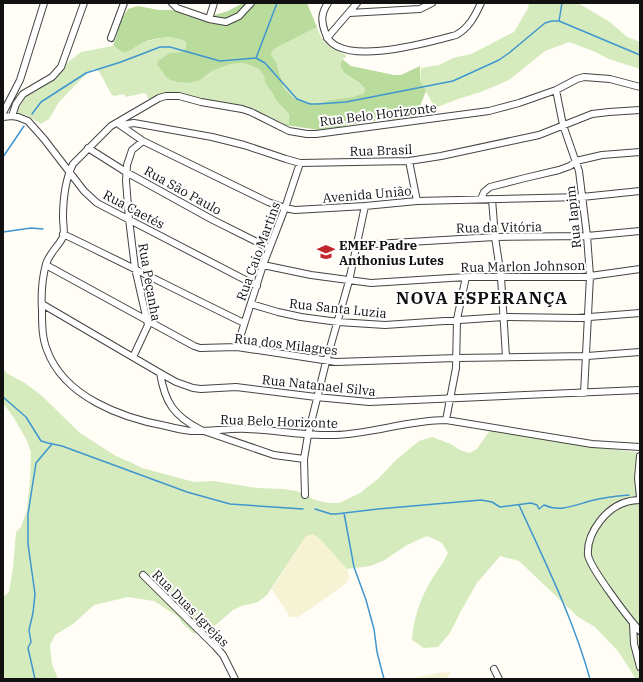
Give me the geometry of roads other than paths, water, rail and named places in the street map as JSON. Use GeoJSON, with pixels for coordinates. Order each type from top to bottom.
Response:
{"type":"FeatureCollection","features":[{"type":"Feature","properties":{"kind":"street"},"geometry":{"type":"LineString","coordinates":[[3,113],[20,80],[44,3]]}},
{"type":"Feature","properties":{"kind":"street"},"geometry":{"type":"LineString","coordinates":[[12,116],[16,104],[23,94],[52,77],[61,68],[84,3]]}},
{"type":"Feature","properties":{"kind":"street"},"geometry":{"type":"LineString","coordinates":[[111,38],[124,3]]}},
{"type":"Feature","properties":{"kind":"street"},"geometry":{"type":"LineString","coordinates":[[209,19],[214,3]]}},
{"type":"Feature","properties":{"kind":"street"},"geometry":{"type":"LineString","coordinates":[[172,4],[177,8],[209,19],[226,22],[239,16],[251,3]]}},
{"type":"Feature","properties":{"kind":"street"},"geometry":{"type":"LineString","coordinates":[[328,3],[323,12],[323,26],[327,38],[335,46],[343,50],[378,51],[391,50],[456,35],[462,31],[474,18],[481,3]]}},
{"type":"Feature","properties":{"kind":"street"},"geometry":{"type":"LineString","coordinates":[[327,38],[357,3]]}},
{"type":"Feature","properties":{"kind":"street"},"geometry":{"type":"LineString","coordinates":[[349,13],[420,9],[432,3]]}},
{"type":"Feature","properties":{"kind":"street","name":"Rua Belo Horizonte"},"geometry":{"type":"LineString","coordinates":[[640,87],[610,79],[592,77],[578,79],[556,90],[519,104],[489,111],[316,134],[289,131],[242,109],[173,95],[159,98],[104,132],[73,164],[69,171],[66,185],[63,234],[49,257],[46,265],[42,291],[44,338],[47,351],[63,376],[78,390],[107,409],[146,422],[183,430],[249,429],[335,436],[429,421],[446,420],[592,444],[640,447]]}},
{"type":"Feature","properties":{"kind":"street","name":"Rua Iapim"},"geometry":{"type":"LineString","coordinates":[[556,90],[563,124],[576,161],[587,236],[590,276],[584,393]]}},
{"type":"Feature","properties":{"kind":"street","name":"Rua Brasil"},"geometry":{"type":"LineString","coordinates":[[119,124],[139,123],[212,137],[244,145],[300,163],[408,161],[457,153],[539,135],[563,124],[600,113],[640,110]]}},
{"type":"Feature","properties":{"kind":"street","name":"Rua Caetés"},"geometry":{"type":"LineString","coordinates":[[3,117],[12,116],[28,121],[90,198],[105,208],[257,286]]}},
{"type":"Feature","properties":{"kind":"street","name":"Avenida União"},"geometry":{"type":"LineString","coordinates":[[119,124],[142,141],[268,202],[285,208],[304,210],[417,201],[481,198],[582,197],[640,191]]}},
{"type":"Feature","properties":{"kind":"street","name":"Rua Peçanha"},"geometry":{"type":"LineString","coordinates":[[133,357],[146,330],[147,320],[135,268],[129,219],[126,172],[129,155],[135,146],[142,141]]}},
{"type":"Feature","properties":{"kind":"street","name":"Rua São Paulo"},"geometry":{"type":"LineString","coordinates":[[88,148],[126,172],[212,220],[269,248]]}},
{"type":"Feature","properties":{"kind":"street"},"geometry":{"type":"LineString","coordinates":[[481,198],[484,192],[490,187],[559,170],[570,166],[576,161],[602,156],[640,152]]}},
{"type":"Feature","properties":{"kind":"street"},"geometry":{"type":"LineString","coordinates":[[408,161],[417,201]]}},
{"type":"Feature","properties":{"kind":"street","name":"Rua Caio Martins"},"geometry":{"type":"LineString","coordinates":[[237,347],[263,265],[285,208],[300,163]]}},
{"type":"Feature","properties":{"kind":"street"},"geometry":{"type":"LineString","coordinates":[[492,199],[495,237],[501,277],[506,357]]}},
{"type":"Feature","properties":{"kind":"street"},"geometry":{"type":"LineString","coordinates":[[305,495],[304,458],[316,397],[349,281],[366,206]]}},
{"type":"Feature","properties":{"kind":"street","name":"Rua da Vitória"},"geometry":{"type":"LineString","coordinates":[[358,245],[495,237],[587,236],[640,231]]}},
{"type":"Feature","properties":{"kind":"street"},"geometry":{"type":"LineString","coordinates":[[63,234],[135,268],[182,294],[244,323]]}},
{"type":"Feature","properties":{"kind":"street","name":"Rua dos Milagres"},"geometry":{"type":"LineString","coordinates":[[46,265],[200,348],[237,347],[326,362],[587,356],[640,352]]}},
{"type":"Feature","properties":{"kind":"street","name":"Rua Marlon Johnson"},"geometry":{"type":"LineString","coordinates":[[263,265],[349,281],[379,283],[466,277],[570,278],[640,269]]}},
{"type":"Feature","properties":{"kind":"street"},"geometry":{"type":"LineString","coordinates":[[446,420],[457,358],[457,319],[466,277]]}},
{"type":"Feature","properties":{"kind":"street","name":"Rua Natanael Silva"},"geometry":{"type":"LineString","coordinates":[[42,304],[176,382],[193,388],[236,387],[369,402],[640,390]]}},
{"type":"Feature","properties":{"kind":"street","name":"Rua Santa Luzia"},"geometry":{"type":"LineString","coordinates":[[251,304],[289,315],[338,322],[385,325],[457,319],[504,317],[560,318],[640,313]]}},
{"type":"Feature","properties":{"kind":"street"},"geometry":{"type":"LineString","coordinates":[[160,373],[167,399],[176,414],[186,422],[201,430],[274,455],[304,458]]}},
{"type":"Feature","properties":{"kind":"street"},"geometry":{"type":"LineString","coordinates":[[640,456],[638,478],[640,497]]}},
{"type":"Feature","properties":{"kind":"street"},"geometry":{"type":"LineString","coordinates":[[640,500],[620,504],[604,515],[593,531],[588,548],[591,563],[640,631]]}},
{"type":"Feature","properties":{"kind":"street","name":"Rua Duas Igrejas"},"geometry":{"type":"LineString","coordinates":[[143,575],[215,646],[222,655],[235,679]]}},
{"type":"Feature","properties":{"kind":"street"},"geometry":{"type":"LineString","coordinates":[[633,623],[634,644],[640,667]]}},
{"type":"Feature","properties":{"kind":"street"},"geometry":{"type":"LineString","coordinates":[[494,669],[499,679]]}},
{"type":"Feature","properties":{"kind":"waterway"},"geometry":{"type":"LineString","coordinates":[[256,58],[277,3]]}},
{"type":"Feature","properties":{"kind":"waterway"},"geometry":{"type":"LineString","coordinates":[[559,21],[562,3]]}},
{"type":"Feature","properties":{"kind":"waterway"},"geometry":{"type":"LineString","coordinates":[[32,114],[41,102],[86,73],[121,62],[160,47],[170,47],[220,61],[256,58],[265,63],[297,99],[310,104],[346,102],[453,81],[499,60],[545,23],[552,21],[559,21],[640,55]]}},
{"type":"Feature","properties":{"kind":"waterway"},"geometry":{"type":"LineString","coordinates":[[3,157],[24,126]]}},
{"type":"Feature","properties":{"kind":"waterway"},"geometry":{"type":"LineString","coordinates":[[3,232],[31,228],[43,229]]}},
{"type":"Feature","properties":{"kind":"waterway"},"geometry":{"type":"LineString","coordinates":[[3,397],[26,417],[41,441],[62,446],[187,492],[230,504],[303,509]]}},
{"type":"Feature","properties":{"kind":"waterway"},"geometry":{"type":"LineString","coordinates":[[35,679],[28,648],[31,642],[29,630],[35,594],[28,544],[28,514],[36,463],[52,444]]}},
{"type":"Feature","properties":{"kind":"waterway"},"geometry":{"type":"LineString","coordinates":[[315,509],[336,514],[481,500],[492,502],[500,507],[531,503],[537,505],[539,509],[544,505],[563,508],[603,498],[629,495]]}},
{"type":"Feature","properties":{"kind":"waterway"},"geometry":{"type":"LineString","coordinates":[[519,505],[567,612],[590,679]]}},
{"type":"Feature","properties":{"kind":"waterway"},"geometry":{"type":"LineString","coordinates":[[344,513],[354,567],[366,600],[374,629],[377,652],[384,679]]}},
{"type":"Feature","properties":{"kind":"place","name":"EMEF Padre Anthonius Lutes"},"geometry":{"type":"Point","coordinates":[326,252]}},
{"type":"Feature","properties":{"kind":"district","name":"NOVA ESPERANÇA"},"geometry":{"type":"Point","coordinates":[482,298]}}]}
